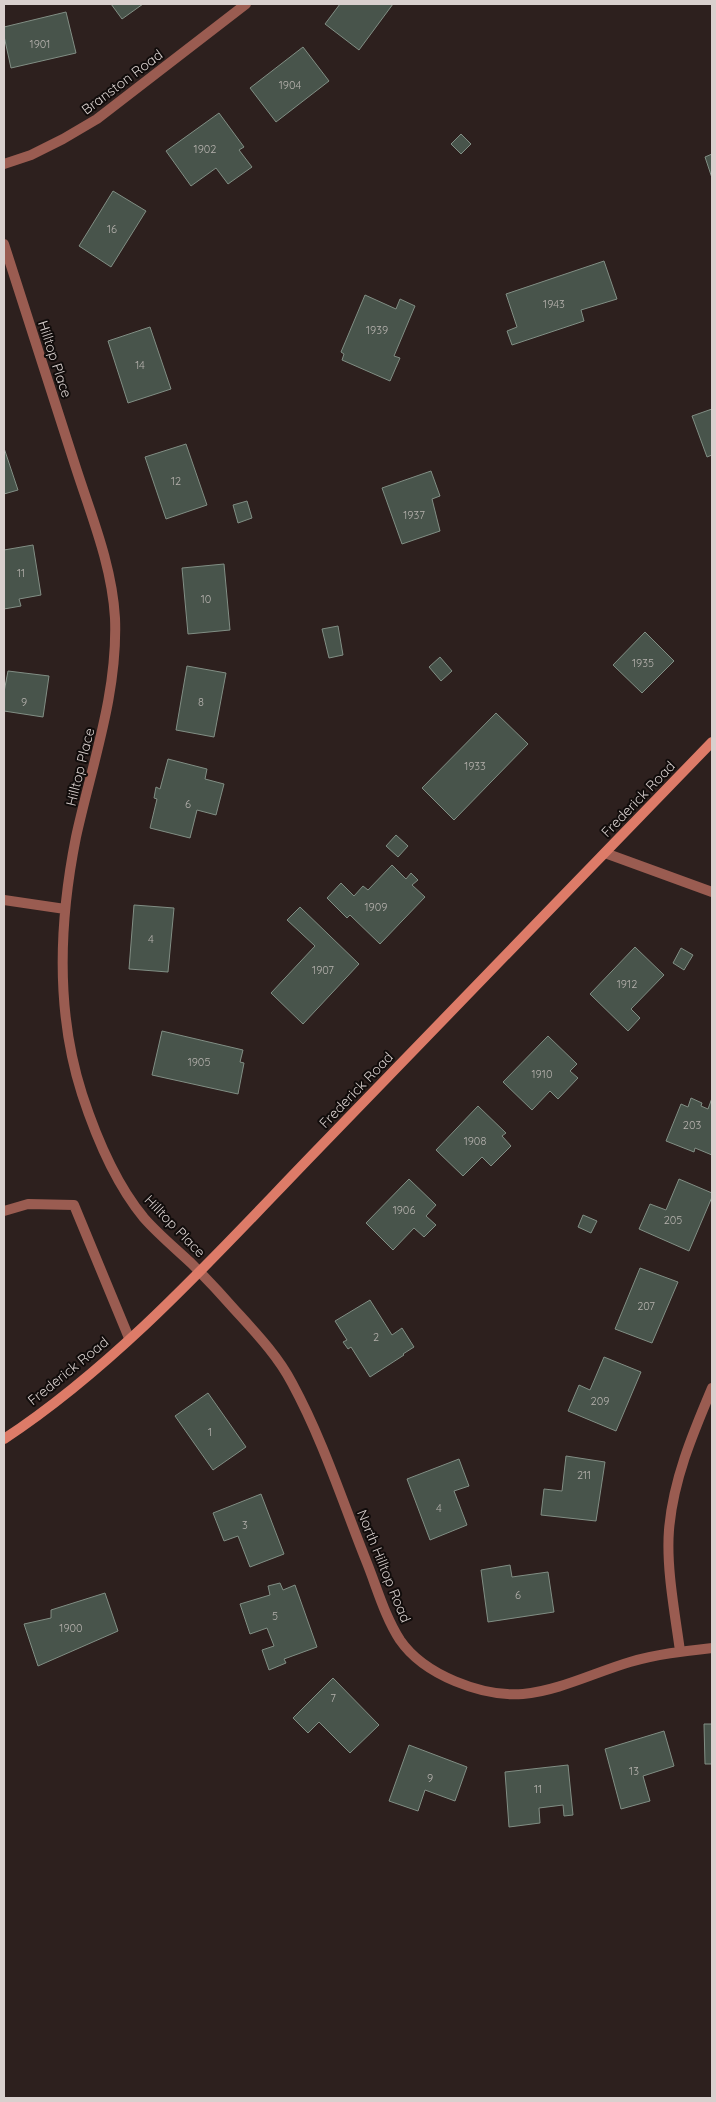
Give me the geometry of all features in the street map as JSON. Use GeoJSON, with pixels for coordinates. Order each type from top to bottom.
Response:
{"type":"FeatureCollection","features":[{"type":"Feature","properties":{"kind":"main road","name":"Frederick Road"},"geometry":{"type":"LineString","coordinates":[[4,1439],[69,1391],[129,1338],[199,1271],[712,742]]}},
{"type":"Feature","properties":{"kind":"street","name":"Branston Road"},"geometry":{"type":"LineString","coordinates":[[4,164],[31,155],[97,119],[246,4]]}},
{"type":"Feature","properties":{"kind":"street","name":"Hilltop Place"},"geometry":{"type":"LineString","coordinates":[[4,244],[105,558],[115,615],[114,664],[109,697],[101,740],[76,836],[64,909],[61,971],[69,1040],[82,1092],[100,1140],[124,1190],[146,1220],[199,1271]]}},
{"type":"Feature","properties":{"kind":"street"},"geometry":{"type":"LineString","coordinates":[[605,852],[712,892]]}},
{"type":"Feature","properties":{"kind":"street"},"geometry":{"type":"LineString","coordinates":[[4,900],[64,909]]}},
{"type":"Feature","properties":{"kind":"street"},"geometry":{"type":"LineString","coordinates":[[4,1211],[28,1204],[74,1205],[129,1338]]}},
{"type":"Feature","properties":{"kind":"street","name":"North Hilltop Road"},"geometry":{"type":"LineString","coordinates":[[199,1271],[260,1337],[289,1377],[311,1420],[383,1604],[401,1642],[428,1667],[465,1685],[495,1693],[527,1694],[634,1661],[680,1651],[712,1648]]}},
{"type":"Feature","properties":{"kind":"street"},"geometry":{"type":"LineString","coordinates":[[680,1651],[671,1580],[669,1530],[678,1482],[694,1431],[712,1388]]}},
{"type":"Feature","properties":{"kind":"building"},"geometry":{"type":"Polygon","coordinates":[[[111,4],[143,4],[122,19],[111,4]]]}},
{"type":"Feature","properties":{"kind":"building"},"geometry":{"type":"Polygon","coordinates":[[[340,4],[393,4],[359,50],[325,24],[340,4]]]}},
{"type":"Feature","properties":{"kind":"building"},"geometry":{"type":"Polygon","coordinates":[[[66,12],[76,53],[11,68],[4,36],[4,27],[66,12]]]}},
{"type":"Feature","properties":{"kind":"building"},"geometry":{"type":"Polygon","coordinates":[[[303,47],[329,81],[276,122],[250,88],[303,47]]]}},
{"type":"Feature","properties":{"kind":"building"},"geometry":{"type":"Polygon","coordinates":[[[219,113],[244,147],[239,150],[252,167],[228,184],[216,168],[191,186],[166,151],[219,113]]]}},
{"type":"Feature","properties":{"kind":"building"},"geometry":{"type":"Polygon","coordinates":[[[461,134],[471,144],[461,154],[451,144],[461,134]]]}},
{"type":"Feature","properties":{"kind":"building"},"geometry":{"type":"Polygon","coordinates":[[[712,154],[712,178],[705,157],[712,154]]]}},
{"type":"Feature","properties":{"kind":"building"},"geometry":{"type":"Polygon","coordinates":[[[113,191],[146,211],[111,267],[79,246],[113,191]]]}},
{"type":"Feature","properties":{"kind":"building"},"geometry":{"type":"Polygon","coordinates":[[[604,261],[617,299],[581,310],[584,321],[512,345],[507,331],[517,327],[506,294],[604,261]]]}},
{"type":"Feature","properties":{"kind":"building"},"geometry":{"type":"Polygon","coordinates":[[[365,295],[396,309],[400,299],[415,306],[394,356],[400,358],[390,381],[342,360],[344,354],[341,352],[365,295]]]}},
{"type":"Feature","properties":{"kind":"building"},"geometry":{"type":"Polygon","coordinates":[[[150,327],[171,389],[128,403],[108,341],[150,327]]]}},
{"type":"Feature","properties":{"kind":"building"},"geometry":{"type":"Polygon","coordinates":[[[712,409],[712,455],[707,457],[692,416],[712,409]]]}},
{"type":"Feature","properties":{"kind":"building"},"geometry":{"type":"Polygon","coordinates":[[[186,444],[207,505],[166,519],[145,457],[186,444]]]}},
{"type":"Feature","properties":{"kind":"building"},"geometry":{"type":"Polygon","coordinates":[[[4,448],[18,490],[4,494],[4,448]]]}},
{"type":"Feature","properties":{"kind":"building"},"geometry":{"type":"Polygon","coordinates":[[[431,471],[440,496],[432,499],[440,531],[402,544],[382,488],[431,471]]]}},
{"type":"Feature","properties":{"kind":"building"},"geometry":{"type":"Polygon","coordinates":[[[247,501],[252,518],[238,523],[233,505],[247,501]]]}},
{"type":"Feature","properties":{"kind":"building"},"geometry":{"type":"Polygon","coordinates":[[[33,545],[41,595],[19,599],[21,606],[4,609],[4,550],[33,545]]]}},
{"type":"Feature","properties":{"kind":"building"},"geometry":{"type":"Polygon","coordinates":[[[224,564],[230,630],[188,634],[182,568],[224,564]]]}},
{"type":"Feature","properties":{"kind":"building"},"geometry":{"type":"Polygon","coordinates":[[[338,626],[343,655],[329,658],[322,629],[338,626]]]}},
{"type":"Feature","properties":{"kind":"building"},"geometry":{"type":"Polygon","coordinates":[[[645,632],[674,661],[642,693],[613,665],[645,632]]]}},
{"type":"Feature","properties":{"kind":"building"},"geometry":{"type":"Polygon","coordinates":[[[440,657],[452,671],[441,681],[429,667],[440,657]]]}},
{"type":"Feature","properties":{"kind":"building"},"geometry":{"type":"Polygon","coordinates":[[[187,666],[226,673],[214,737],[176,730],[187,666]]]}},
{"type":"Feature","properties":{"kind":"building"},"geometry":{"type":"Polygon","coordinates":[[[8,671],[49,676],[43,717],[4,711],[4,692],[8,671]]]}},
{"type":"Feature","properties":{"kind":"building"},"geometry":{"type":"Polygon","coordinates":[[[496,713],[528,744],[454,820],[422,788],[496,713]]]}},
{"type":"Feature","properties":{"kind":"building"},"geometry":{"type":"Polygon","coordinates":[[[168,759],[207,769],[205,779],[224,784],[216,815],[197,810],[190,838],[150,828],[157,799],[154,798],[156,787],[160,789],[168,759]]]}},
{"type":"Feature","properties":{"kind":"building"},"geometry":{"type":"Polygon","coordinates":[[[396,835],[408,846],[398,857],[386,846],[396,835]]]}},
{"type":"Feature","properties":{"kind":"building"},"geometry":{"type":"Polygon","coordinates":[[[392,865],[406,879],[411,873],[418,880],[412,885],[425,897],[380,944],[350,915],[347,918],[327,898],[341,883],[354,896],[363,886],[368,890],[392,865]]]}},
{"type":"Feature","properties":{"kind":"building"},"geometry":{"type":"Polygon","coordinates":[[[134,905],[174,908],[168,972],[129,969],[134,905]]]}},
{"type":"Feature","properties":{"kind":"building"},"geometry":{"type":"Polygon","coordinates":[[[300,907],[359,964],[303,1024],[271,993],[315,946],[287,920],[300,907]]]}},
{"type":"Feature","properties":{"kind":"building"},"geometry":{"type":"Polygon","coordinates":[[[635,947],[664,975],[631,1009],[640,1018],[628,1031],[590,994],[635,947]]]}},
{"type":"Feature","properties":{"kind":"building"},"geometry":{"type":"Polygon","coordinates":[[[681,948],[693,955],[684,970],[673,963],[681,948]]]}},
{"type":"Feature","properties":{"kind":"building"},"geometry":{"type":"Polygon","coordinates":[[[162,1031],[243,1050],[240,1062],[244,1063],[238,1094],[152,1075],[162,1031]]]}},
{"type":"Feature","properties":{"kind":"building"},"geometry":{"type":"Polygon","coordinates":[[[548,1036],[577,1064],[570,1071],[578,1078],[558,1099],[550,1091],[532,1110],[503,1082],[548,1036]]]}},
{"type":"Feature","properties":{"kind":"building"},"geometry":{"type":"Polygon","coordinates":[[[691,1098],[702,1103],[701,1106],[708,1109],[712,1098],[712,1155],[695,1148],[694,1152],[666,1141],[681,1104],[688,1107],[691,1098]]]}},
{"type":"Feature","properties":{"kind":"building"},"geometry":{"type":"Polygon","coordinates":[[[478,1106],[506,1133],[502,1136],[511,1146],[491,1166],[482,1157],[463,1176],[436,1150],[478,1106]]]}},
{"type":"Feature","properties":{"kind":"building"},"geometry":{"type":"Polygon","coordinates":[[[409,1179],[436,1205],[426,1216],[436,1225],[424,1237],[414,1228],[393,1250],[366,1223],[409,1179]]]}},
{"type":"Feature","properties":{"kind":"building"},"geometry":{"type":"Polygon","coordinates":[[[679,1179],[712,1193],[689,1251],[639,1229],[650,1204],[666,1210],[679,1179]]]}},
{"type":"Feature","properties":{"kind":"building"},"geometry":{"type":"Polygon","coordinates":[[[583,1215],[597,1221],[591,1233],[578,1227],[583,1215]]]}},
{"type":"Feature","properties":{"kind":"building"},"geometry":{"type":"Polygon","coordinates":[[[640,1268],[678,1282],[652,1343],[615,1329],[640,1268]]]}},
{"type":"Feature","properties":{"kind":"building"},"geometry":{"type":"Polygon","coordinates":[[[370,1300],[392,1335],[402,1328],[414,1347],[370,1377],[351,1347],[348,1349],[343,1342],[347,1340],[335,1321],[370,1300]]]}},
{"type":"Feature","properties":{"kind":"building"},"geometry":{"type":"Polygon","coordinates":[[[604,1357],[641,1372],[616,1431],[568,1411],[579,1385],[590,1390],[604,1357]]]}},
{"type":"Feature","properties":{"kind":"building"},"geometry":{"type":"Polygon","coordinates":[[[208,1393],[246,1447],[213,1470],[175,1416],[208,1393]]]}},
{"type":"Feature","properties":{"kind":"building"},"geometry":{"type":"Polygon","coordinates":[[[566,1456],[605,1462],[596,1521],[541,1515],[544,1489],[562,1491],[566,1456]]]}},
{"type":"Feature","properties":{"kind":"building"},"geometry":{"type":"Polygon","coordinates":[[[459,1459],[469,1486],[454,1491],[467,1525],[430,1540],[407,1479],[459,1459]]]}},
{"type":"Feature","properties":{"kind":"building"},"geometry":{"type":"Polygon","coordinates":[[[261,1494],[284,1554],[250,1567],[238,1536],[224,1541],[213,1513],[261,1494]]]}},
{"type":"Feature","properties":{"kind":"building"},"geometry":{"type":"Polygon","coordinates":[[[510,1565],[512,1577],[548,1572],[554,1612],[488,1622],[481,1570],[510,1565]]]}},
{"type":"Feature","properties":{"kind":"building"},"geometry":{"type":"Polygon","coordinates":[[[280,1583],[283,1590],[295,1585],[317,1647],[284,1659],[286,1663],[269,1670],[262,1650],[274,1646],[267,1628],[250,1634],[240,1604],[270,1595],[268,1586],[280,1583]]]}},
{"type":"Feature","properties":{"kind":"building"},"geometry":{"type":"Polygon","coordinates":[[[105,1593],[118,1631],[38,1666],[24,1624],[51,1618],[51,1610],[105,1593]]]}},
{"type":"Feature","properties":{"kind":"building"},"geometry":{"type":"Polygon","coordinates":[[[333,1678],[379,1725],[350,1753],[319,1722],[308,1733],[293,1718],[333,1678]]]}},
{"type":"Feature","properties":{"kind":"building"},"geometry":{"type":"Polygon","coordinates":[[[704,1724],[712,1724],[712,1764],[705,1764],[704,1724]]]}},
{"type":"Feature","properties":{"kind":"building"},"geometry":{"type":"Polygon","coordinates":[[[664,1731],[674,1766],[643,1776],[650,1801],[621,1809],[605,1749],[664,1731]]]}},
{"type":"Feature","properties":{"kind":"building"},"geometry":{"type":"Polygon","coordinates":[[[409,1745],[467,1767],[455,1801],[425,1790],[418,1811],[389,1801],[409,1745]]]}},
{"type":"Feature","properties":{"kind":"building"},"geometry":{"type":"Polygon","coordinates":[[[568,1765],[573,1815],[564,1816],[563,1805],[539,1808],[540,1823],[509,1827],[505,1772],[568,1765]]]}}]}
